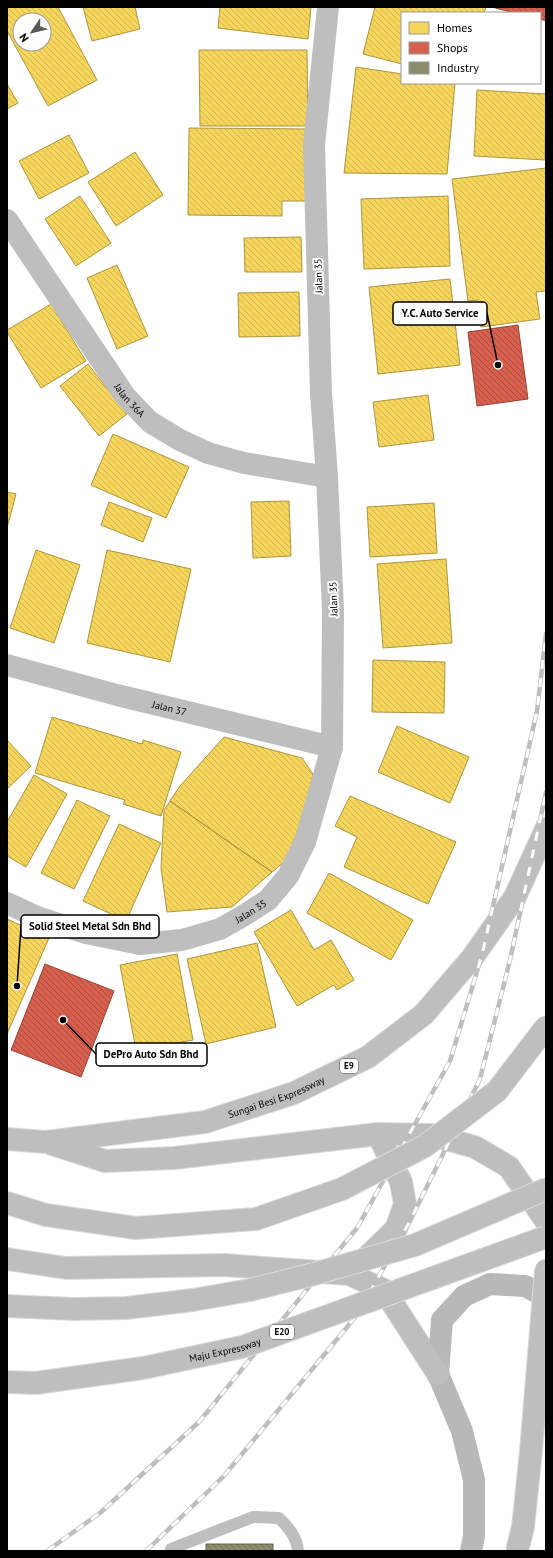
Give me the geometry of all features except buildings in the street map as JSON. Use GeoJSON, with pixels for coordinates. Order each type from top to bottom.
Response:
{"type":"FeatureCollection","features":[{"type":"Feature","properties":{"kind":"main road","name":"Jalan 35"},"geometry":{"type":"LineString","coordinates":[[7,903],[37,917],[86,933],[140,944],[182,940],[220,929],[244,916],[268,900],[288,876],[305,842],[332,746],[334,610],[321,393],[314,145],[328,7]]}},
{"type":"Feature","properties":{"kind":"main road","name":"Jalan 36A"},"geometry":{"type":"LineString","coordinates":[[7,220],[125,396],[150,422],[180,440],[208,453],[244,463],[327,477]]}},
{"type":"Feature","properties":{"kind":"main road","name":"Jalan 37"},"geometry":{"type":"LineString","coordinates":[[7,665],[117,695],[332,746]]}},
{"type":"Feature","properties":{"kind":"main road","name":"Sungai Besi Expressway"},"geometry":{"type":"LineString","coordinates":[[7,1139],[46,1142],[205,1122],[294,1093],[368,1058],[424,1014],[472,958],[515,897],[546,829]]}},
{"type":"Feature","properties":{"kind":"main road"},"geometry":{"type":"LineString","coordinates":[[7,1203],[46,1215],[136,1228],[256,1218],[342,1189],[425,1146],[497,1091],[546,1027]]}},
{"type":"Feature","properties":{"kind":"main road"},"geometry":{"type":"LineString","coordinates":[[46,1142],[105,1161],[174,1158],[378,1134],[431,1135],[474,1147],[509,1167],[546,1221]]}},
{"type":"Feature","properties":{"kind":"main road"},"geometry":{"type":"LineString","coordinates":[[349,1274],[396,1229],[405,1204],[401,1182],[378,1134]]}},
{"type":"Feature","properties":{"kind":"main road"},"geometry":{"type":"LineString","coordinates":[[7,1306],[73,1309],[126,1308],[193,1300],[250,1290],[314,1274],[415,1245],[546,1189]]}},
{"type":"Feature","properties":{"kind":"main road","name":"Maju Expressway"},"geometry":{"type":"LineString","coordinates":[[7,1382],[36,1383],[143,1368],[242,1347],[546,1236]]}},
{"type":"Feature","properties":{"kind":"main road"},"geometry":{"type":"LineString","coordinates":[[7,1259],[66,1268],[224,1265],[349,1274],[384,1290],[438,1374],[462,1431],[474,1480],[474,1536],[471,1551]]}},
{"type":"Feature","properties":{"kind":"main road"},"geometry":{"type":"LineString","coordinates":[[517,1551],[523,1527],[531,1451],[546,1270]]}},
{"type":"Feature","properties":{"kind":"main road"},"geometry":{"type":"LineString","coordinates":[[438,1374],[442,1320],[464,1296],[490,1284],[526,1286],[546,1297]]}},
{"type":"Feature","properties":{"kind":"lane"},"geometry":{"type":"LineString","coordinates":[[171,1551],[170,1549],[253,1517],[279,1518],[291,1530],[298,1551]]}},
{"type":"Feature","properties":{"kind":"railway"},"geometry":{"type":"LineString","coordinates":[[47,1551],[100,1513],[199,1422],[357,1228],[450,1061],[482,955],[537,711],[546,634]]}},
{"type":"Feature","properties":{"kind":"railway"},"geometry":{"type":"LineString","coordinates":[[146,1551],[223,1477],[357,1315],[410,1221],[480,1079],[510,960],[546,792]]}},
{"type":"Feature","properties":{"kind":"place","name":"Y.C. Auto Service"},"geometry":{"type":"Point","coordinates":[498,365]}},
{"type":"Feature","properties":{"kind":"place","name":"Solid Steel Metal Sdn Bhd"},"geometry":{"type":"Point","coordinates":[17,986]}},
{"type":"Feature","properties":{"kind":"place","name":"DePro Auto Sdn Bhd"},"geometry":{"type":"Point","coordinates":[63,1020]}}]}
